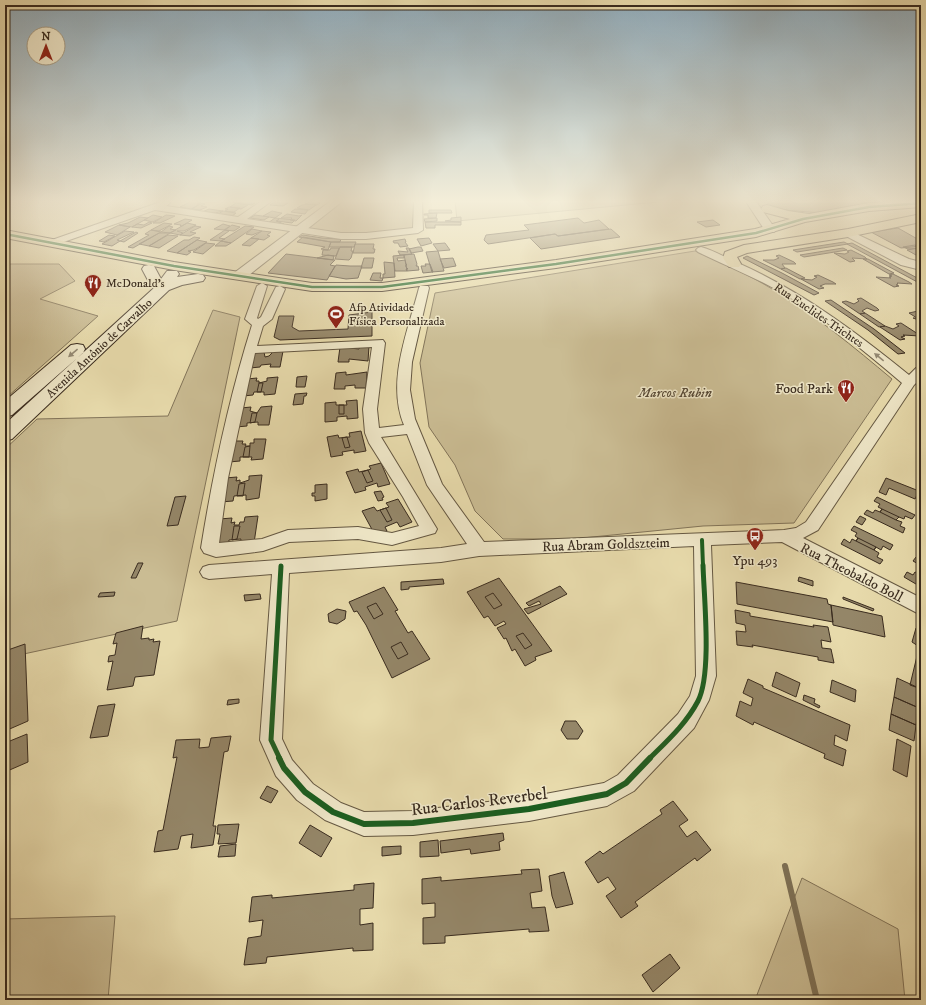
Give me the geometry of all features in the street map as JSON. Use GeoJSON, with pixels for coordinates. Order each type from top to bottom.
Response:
{"type":"FeatureCollection","features":[{"type":"Feature","properties":{"kind":"main road"},"geometry":{"type":"LineString","coordinates":[[28,247],[156,280],[178,281],[199,274],[260,293],[278,294],[303,292],[345,294],[424,288],[675,251],[744,249],[758,247]]}},
{"type":"Feature","properties":{"kind":"main road"},"geometry":{"type":"LineString","coordinates":[[69,247],[173,270],[199,274],[239,276],[312,287],[382,287],[556,264],[665,247]]}},
{"type":"Feature","properties":{"kind":"main road"},"geometry":{"type":"LineString","coordinates":[[692,247],[701,250]]}},
{"type":"Feature","properties":{"kind":"main road"},"geometry":{"type":"LineString","coordinates":[[734,264],[730,258],[730,255],[744,249]]}},
{"type":"Feature","properties":{"kind":"main road"},"geometry":{"type":"LineString","coordinates":[[156,280],[173,270]]}},
{"type":"Feature","properties":{"kind":"main road","name":"Avenida Antônio de Carvalho"},"geometry":{"type":"LineString","coordinates":[[12,419],[156,280],[173,270]]}},
{"type":"Feature","properties":{"kind":"main road","name":"Avenida Antônio de Carvalho"},"geometry":{"type":"LineString","coordinates":[[12,419],[156,280]]}},
{"type":"Feature","properties":{"kind":"street"},"geometry":{"type":"LineString","coordinates":[[239,276],[278,247]]}},
{"type":"Feature","properties":{"kind":"street"},"geometry":{"type":"LineString","coordinates":[[878,247],[904,262],[921,265]]}},
{"type":"Feature","properties":{"kind":"street","name":"Rua Euclides Trichtes"},"geometry":{"type":"LineString","coordinates":[[701,250],[734,264],[783,289],[846,330],[909,382]]}},
{"type":"Feature","properties":{"kind":"street"},"geometry":{"type":"LineString","coordinates":[[424,288],[406,362],[403,390],[410,424],[435,485],[479,549]]}},
{"type":"Feature","properties":{"kind":"street"},"geometry":{"type":"LineString","coordinates":[[258,324],[252,319],[260,293]]}},
{"type":"Feature","properties":{"kind":"street"},"geometry":{"type":"LineString","coordinates":[[250,350],[379,343],[370,409],[371,428],[376,443],[429,527],[428,530],[392,540],[358,533],[285,537],[260,546],[216,550],[210,548],[220,478],[250,350],[258,324],[266,319],[278,294]]}},
{"type":"Feature","properties":{"kind":"street","name":"Rua Abram Goldszteim"},"geometry":{"type":"LineString","coordinates":[[209,572],[441,555],[479,549],[784,536],[800,533],[812,526],[909,382],[921,371]]}},
{"type":"Feature","properties":{"kind":"street"},"geometry":{"type":"LineString","coordinates":[[371,428],[410,424]]}},
{"type":"Feature","properties":{"kind":"street","name":"Rua Theobaldo Boll"},"geometry":{"type":"LineString","coordinates":[[784,536],[921,607]]}},
{"type":"Feature","properties":{"kind":"street","name":"Rua Carlos Reverbel"},"geometry":{"type":"LineString","coordinates":[[281,566],[271,740],[284,768],[305,792],[333,812],[364,824],[413,823],[530,809],[608,794],[626,783],[686,721],[699,700],[706,676],[702,540]]}},
{"type":"Feature","properties":{"kind":"green space","name":"Marcos Rubin"},"geometry":{"type":"Polygon","coordinates":[[[695,251],[754,278],[788,299],[834,332],[892,379],[794,523],[703,526],[572,539],[503,539],[475,511],[455,465],[429,427],[420,363],[435,293],[695,251]]]}},
{"type":"Feature","properties":{"kind":"green space"},"geometry":{"type":"Polygon","coordinates":[[[5,264],[59,264],[75,281],[40,299],[98,316],[6,398],[5,264]]]}},
{"type":"Feature","properties":{"kind":"green space"},"geometry":{"type":"Polygon","coordinates":[[[213,310],[240,317],[177,621],[5,658],[5,449],[37,419],[168,416],[213,310]]]}},
{"type":"Feature","properties":{"kind":"green space"},"geometry":{"type":"Polygon","coordinates":[[[802,878],[898,929],[905,1000],[755,1000],[802,878]]]}},
{"type":"Feature","properties":{"kind":"green space"},"geometry":{"type":"Polygon","coordinates":[[[115,916],[108,1000],[5,1000],[5,919],[115,916]]]}},
{"type":"Feature","properties":{"kind":"building"},"geometry":{"type":"Polygon","coordinates":[[[173,247],[186,247],[177,253],[167,251],[173,247]]]}},
{"type":"Feature","properties":{"kind":"building"},"geometry":{"type":"Polygon","coordinates":[[[186,247],[199,247],[188,251],[191,252],[187,255],[177,253],[186,247]]]}},
{"type":"Feature","properties":{"kind":"building"},"geometry":{"type":"Polygon","coordinates":[[[200,247],[212,247],[203,254],[193,252],[200,247]]]}},
{"type":"Feature","properties":{"kind":"building"},"geometry":{"type":"Polygon","coordinates":[[[329,247],[328,250],[321,249],[329,247]]]}},
{"type":"Feature","properties":{"kind":"building"},"geometry":{"type":"Polygon","coordinates":[[[340,247],[352,247],[351,251],[353,251],[349,260],[335,259],[340,247]]]}},
{"type":"Feature","properties":{"kind":"building"},"geometry":{"type":"Polygon","coordinates":[[[354,247],[373,247],[373,249],[375,249],[374,253],[353,253],[354,247]]]}},
{"type":"Feature","properties":{"kind":"building"},"geometry":{"type":"Polygon","coordinates":[[[421,247],[423,251],[411,253],[409,249],[421,247]]]}},
{"type":"Feature","properties":{"kind":"building"},"geometry":{"type":"Polygon","coordinates":[[[435,247],[448,247],[450,250],[438,251],[435,247]]]}},
{"type":"Feature","properties":{"kind":"building"},"geometry":{"type":"Polygon","coordinates":[[[539,247],[555,247],[541,249],[539,247]]]}},
{"type":"Feature","properties":{"kind":"building"},"geometry":{"type":"Polygon","coordinates":[[[813,247],[830,247],[797,252],[793,250],[813,247]]]}},
{"type":"Feature","properties":{"kind":"building"},"geometry":{"type":"Polygon","coordinates":[[[852,247],[859,247],[921,280],[921,284],[852,247]]]}},
{"type":"Feature","properties":{"kind":"building"},"geometry":{"type":"Polygon","coordinates":[[[903,247],[919,247],[921,248],[908,249],[903,247]]]}},
{"type":"Feature","properties":{"kind":"building"},"geometry":{"type":"Polygon","coordinates":[[[331,248],[339,248],[336,256],[322,255],[323,250],[330,250],[331,248]]]}},
{"type":"Feature","properties":{"kind":"building"},"geometry":{"type":"Polygon","coordinates":[[[406,248],[409,248],[412,254],[400,255],[398,251],[408,252],[406,248]]]}},
{"type":"Feature","properties":{"kind":"building"},"geometry":{"type":"Polygon","coordinates":[[[843,248],[847,250],[804,257],[800,255],[843,248]]]}},
{"type":"Feature","properties":{"kind":"building"},"geometry":{"type":"Polygon","coordinates":[[[921,249],[921,254],[916,255],[907,250],[921,249]]]}},
{"type":"Feature","properties":{"kind":"building"},"geometry":{"type":"Polygon","coordinates":[[[851,250],[867,259],[852,258],[855,261],[850,262],[834,253],[845,254],[849,252],[847,251],[851,250]]]}},
{"type":"Feature","properties":{"kind":"building"},"geometry":{"type":"Polygon","coordinates":[[[438,251],[444,271],[432,272],[426,252],[438,251]]]}},
{"type":"Feature","properties":{"kind":"building"},"geometry":{"type":"Polygon","coordinates":[[[286,254],[335,260],[330,265],[335,266],[327,280],[268,273],[286,254]]]}},
{"type":"Feature","properties":{"kind":"building"},"geometry":{"type":"Polygon","coordinates":[[[414,254],[417,264],[416,266],[418,266],[419,270],[407,271],[406,269],[408,269],[406,267],[407,265],[404,255],[414,254]]]}},
{"type":"Feature","properties":{"kind":"building"},"geometry":{"type":"Polygon","coordinates":[[[328,255],[334,256],[333,260],[317,258],[328,255]]]}},
{"type":"Feature","properties":{"kind":"building"},"geometry":{"type":"Polygon","coordinates":[[[404,255],[404,258],[397,258],[398,261],[405,260],[407,271],[395,271],[393,256],[404,255]]]}},
{"type":"Feature","properties":{"kind":"building"},"geometry":{"type":"Polygon","coordinates":[[[779,255],[796,264],[782,264],[785,268],[781,269],[763,260],[774,260],[779,258],[776,256],[779,255]]]}},
{"type":"Feature","properties":{"kind":"building"},"geometry":{"type":"Polygon","coordinates":[[[747,256],[819,293],[814,295],[743,258],[747,256]]]}},
{"type":"Feature","properties":{"kind":"building"},"geometry":{"type":"Polygon","coordinates":[[[364,258],[374,258],[372,268],[361,268],[364,258]]]}},
{"type":"Feature","properties":{"kind":"building"},"geometry":{"type":"Polygon","coordinates":[[[453,258],[456,266],[444,268],[440,259],[453,258]]]}},
{"type":"Feature","properties":{"kind":"building"},"geometry":{"type":"Polygon","coordinates":[[[863,259],[868,259],[894,273],[889,274],[863,259]]]}},
{"type":"Feature","properties":{"kind":"building"},"geometry":{"type":"Polygon","coordinates":[[[384,262],[394,263],[395,277],[383,278],[383,274],[385,274],[384,262]]]}},
{"type":"Feature","properties":{"kind":"building"},"geometry":{"type":"Polygon","coordinates":[[[425,264],[430,264],[433,272],[423,273],[421,266],[426,266],[425,264]]]}},
{"type":"Feature","properties":{"kind":"building"},"geometry":{"type":"Polygon","coordinates":[[[336,265],[362,266],[358,278],[346,279],[329,276],[336,265]]]}},
{"type":"Feature","properties":{"kind":"building"},"geometry":{"type":"Polygon","coordinates":[[[786,268],[805,278],[800,279],[781,269],[786,268]]]}},
{"type":"Feature","properties":{"kind":"building"},"geometry":{"type":"Polygon","coordinates":[[[373,273],[381,273],[380,278],[383,278],[382,281],[370,280],[373,273]]]}},
{"type":"Feature","properties":{"kind":"building"},"geometry":{"type":"Polygon","coordinates":[[[893,274],[912,284],[897,283],[898,284],[896,285],[899,286],[894,287],[876,277],[891,278],[889,277],[892,276],[889,275],[893,274]]]}},
{"type":"Feature","properties":{"kind":"building"},"geometry":{"type":"Polygon","coordinates":[[[818,275],[836,284],[825,284],[820,286],[824,288],[819,289],[801,279],[812,280],[817,277],[814,276],[818,275]]]}},
{"type":"Feature","properties":{"kind":"building"},"geometry":{"type":"Polygon","coordinates":[[[861,298],[879,310],[875,311],[867,308],[862,311],[865,313],[860,314],[842,302],[846,301],[854,304],[859,301],[857,299],[861,298]]]}},
{"type":"Feature","properties":{"kind":"building"},"geometry":{"type":"Polygon","coordinates":[[[831,300],[874,329],[905,353],[898,354],[868,330],[825,301],[831,300]]]}},
{"type":"Feature","properties":{"kind":"building"},"geometry":{"type":"Polygon","coordinates":[[[918,311],[921,312],[921,321],[913,318],[917,318],[909,313],[918,311]]]}},
{"type":"Feature","properties":{"kind":"building"},"geometry":{"type":"Polygon","coordinates":[[[372,312],[372,336],[280,340],[274,337],[279,316],[294,316],[292,327],[299,331],[348,329],[349,315],[372,312]]]}},
{"type":"Feature","properties":{"kind":"building"},"geometry":{"type":"Polygon","coordinates":[[[865,313],[885,326],[879,327],[860,314],[865,313]]]}},
{"type":"Feature","properties":{"kind":"building"},"geometry":{"type":"Polygon","coordinates":[[[901,323],[920,336],[903,335],[905,336],[901,337],[905,339],[900,340],[880,327],[885,326],[893,329],[899,326],[896,324],[901,323]]]}},
{"type":"Feature","properties":{"kind":"building"},"geometry":{"type":"Polygon","coordinates":[[[360,346],[369,346],[368,361],[349,359],[349,362],[338,362],[340,347],[359,349],[360,346]]]}},
{"type":"Feature","properties":{"kind":"building"},"geometry":{"type":"Polygon","coordinates":[[[283,351],[280,367],[270,367],[271,364],[250,368],[253,353],[264,352],[265,357],[269,356],[273,352],[283,351]]]}},
{"type":"Feature","properties":{"kind":"building"},"geometry":{"type":"Polygon","coordinates":[[[346,372],[346,375],[367,372],[366,388],[355,388],[355,385],[345,386],[345,389],[334,389],[336,373],[346,372]]]}},
{"type":"Feature","properties":{"kind":"building"},"geometry":{"type":"Polygon","coordinates":[[[307,376],[305,387],[296,387],[297,377],[307,376]]]}},
{"type":"Feature","properties":{"kind":"building"},"geometry":{"type":"Polygon","coordinates":[[[278,377],[275,394],[264,395],[264,392],[254,392],[253,395],[243,396],[247,379],[257,378],[256,381],[259,381],[259,383],[267,381],[267,378],[278,377]]]}},
{"type":"Feature","properties":{"kind":"building"},"geometry":{"type":"Polygon","coordinates":[[[259,383],[263,383],[261,392],[257,392],[259,383]]]}},
{"type":"Feature","properties":{"kind":"building"},"geometry":{"type":"Polygon","coordinates":[[[307,393],[306,396],[304,396],[303,404],[293,405],[295,394],[307,393]]]}},
{"type":"Feature","properties":{"kind":"building"},"geometry":{"type":"Polygon","coordinates":[[[357,400],[358,418],[347,419],[347,416],[337,417],[337,421],[325,422],[325,403],[336,402],[336,405],[347,405],[346,401],[357,400]]]}},
{"type":"Feature","properties":{"kind":"building"},"geometry":{"type":"Polygon","coordinates":[[[339,405],[344,405],[344,414],[339,414],[339,405]]]}},
{"type":"Feature","properties":{"kind":"building"},"geometry":{"type":"Polygon","coordinates":[[[272,406],[269,425],[258,425],[258,422],[247,423],[247,426],[236,427],[241,408],[251,407],[250,411],[257,413],[261,407],[272,406]]]}},
{"type":"Feature","properties":{"kind":"building"},"geometry":{"type":"Polygon","coordinates":[[[252,413],[257,413],[255,422],[250,423],[252,413]]]}},
{"type":"Feature","properties":{"kind":"building"},"geometry":{"type":"Polygon","coordinates":[[[361,431],[366,451],[354,453],[354,450],[342,452],[343,455],[331,457],[327,437],[338,435],[339,438],[350,437],[349,433],[361,431]]]}},
{"type":"Feature","properties":{"kind":"building"},"geometry":{"type":"Polygon","coordinates":[[[347,437],[350,447],[345,448],[342,438],[347,437]]]}},
{"type":"Feature","properties":{"kind":"building"},"geometry":{"type":"Polygon","coordinates":[[[254,439],[266,439],[263,459],[251,460],[252,457],[240,457],[240,461],[229,462],[233,441],[243,441],[242,444],[246,444],[245,446],[250,446],[250,443],[254,443],[254,439]]]}},
{"type":"Feature","properties":{"kind":"building"},"geometry":{"type":"Polygon","coordinates":[[[250,446],[249,457],[243,457],[245,447],[250,446]]]}},
{"type":"Feature","properties":{"kind":"building"},"geometry":{"type":"Polygon","coordinates":[[[381,463],[390,484],[378,487],[377,483],[365,487],[366,490],[355,493],[346,472],[358,469],[359,472],[368,470],[371,469],[369,466],[381,463]]]}},
{"type":"Feature","properties":{"kind":"building"},"geometry":{"type":"Polygon","coordinates":[[[368,470],[373,481],[367,483],[362,472],[368,470]]]}},
{"type":"Feature","properties":{"kind":"building"},"geometry":{"type":"Polygon","coordinates":[[[262,475],[259,498],[246,500],[246,495],[234,496],[233,501],[220,502],[225,478],[237,477],[236,481],[240,480],[240,483],[249,480],[249,476],[262,475]]]}},
{"type":"Feature","properties":{"kind":"building"},"geometry":{"type":"Polygon","coordinates":[[[886,478],[919,491],[915,499],[889,488],[886,495],[879,492],[886,478]]]}},
{"type":"Feature","properties":{"kind":"building"},"geometry":{"type":"Polygon","coordinates":[[[245,483],[243,496],[237,496],[239,484],[245,483]]]}},
{"type":"Feature","properties":{"kind":"building"},"geometry":{"type":"Polygon","coordinates":[[[327,484],[327,499],[315,501],[315,496],[312,496],[312,493],[315,493],[315,485],[327,484]]]}},
{"type":"Feature","properties":{"kind":"building"},"geometry":{"type":"Polygon","coordinates":[[[381,491],[384,497],[382,498],[383,500],[378,501],[374,492],[381,491]]]}},
{"type":"Feature","properties":{"kind":"building"},"geometry":{"type":"Polygon","coordinates":[[[186,496],[178,525],[167,526],[175,497],[186,496]]]}},
{"type":"Feature","properties":{"kind":"building"},"geometry":{"type":"Polygon","coordinates":[[[877,497],[915,515],[912,519],[905,516],[904,519],[899,517],[896,520],[902,522],[900,526],[905,528],[903,533],[864,514],[867,510],[873,513],[875,510],[880,512],[882,509],[878,507],[880,504],[874,501],[877,497]]]}},
{"type":"Feature","properties":{"kind":"building"},"geometry":{"type":"Polygon","coordinates":[[[398,499],[412,522],[400,527],[397,522],[385,527],[387,531],[375,535],[362,511],[374,507],[377,511],[389,507],[386,503],[398,499]]]}},
{"type":"Feature","properties":{"kind":"building"},"geometry":{"type":"Polygon","coordinates":[[[386,508],[392,520],[387,522],[380,510],[386,508]]]}},
{"type":"Feature","properties":{"kind":"building"},"geometry":{"type":"Polygon","coordinates":[[[882,509],[899,517],[896,520],[880,512],[882,509]]]}},
{"type":"Feature","properties":{"kind":"building"},"geometry":{"type":"Polygon","coordinates":[[[258,516],[254,543],[240,544],[241,539],[229,540],[228,545],[213,546],[219,519],[232,518],[231,523],[235,522],[234,525],[239,525],[240,522],[244,522],[245,517],[258,516]]]}},
{"type":"Feature","properties":{"kind":"building"},"geometry":{"type":"Polygon","coordinates":[[[860,516],[866,519],[862,525],[856,522],[860,516]]]}},
{"type":"Feature","properties":{"kind":"building"},"geometry":{"type":"Polygon","coordinates":[[[234,526],[240,526],[237,539],[232,540],[234,526]]]}},
{"type":"Feature","properties":{"kind":"building"},"geometry":{"type":"Polygon","coordinates":[[[854,526],[893,545],[890,550],[883,546],[881,550],[876,547],[874,550],[879,553],[877,557],[883,560],[880,564],[841,544],[844,539],[850,543],[852,539],[856,541],[858,538],[855,536],[857,533],[851,530],[854,526]]]}},
{"type":"Feature","properties":{"kind":"building"},"geometry":{"type":"Polygon","coordinates":[[[858,538],[876,547],[874,550],[856,541],[858,538]]]}},
{"type":"Feature","properties":{"kind":"building"},"geometry":{"type":"Polygon","coordinates":[[[916,557],[921,559],[921,570],[918,568],[920,565],[913,561],[916,557]]]}},
{"type":"Feature","properties":{"kind":"building"},"geometry":{"type":"Polygon","coordinates":[[[138,563],[143,563],[136,578],[131,578],[138,563]]]}},
{"type":"Feature","properties":{"kind":"building"},"geometry":{"type":"Polygon","coordinates":[[[907,572],[913,575],[915,572],[921,574],[921,587],[904,577],[907,572]]]}},
{"type":"Feature","properties":{"kind":"building"},"geometry":{"type":"Polygon","coordinates":[[[799,577],[813,581],[813,586],[798,581],[799,577]]]}},
{"type":"Feature","properties":{"kind":"building"},"geometry":{"type":"Polygon","coordinates":[[[499,578],[552,651],[535,657],[536,660],[525,666],[515,649],[512,651],[506,638],[504,639],[497,628],[506,624],[504,621],[495,626],[488,616],[484,618],[467,592],[499,578]]]}},
{"type":"Feature","properties":{"kind":"building"},"geometry":{"type":"Polygon","coordinates":[[[443,579],[444,584],[409,587],[409,589],[401,590],[401,582],[443,579]]]}},
{"type":"Feature","properties":{"kind":"building"},"geometry":{"type":"Polygon","coordinates":[[[736,582],[827,599],[828,604],[831,605],[833,622],[737,604],[736,582]]]}},
{"type":"Feature","properties":{"kind":"building"},"geometry":{"type":"Polygon","coordinates":[[[560,586],[567,594],[528,614],[524,609],[541,604],[539,601],[529,606],[526,603],[560,586]]]}},
{"type":"Feature","properties":{"kind":"building"},"geometry":{"type":"Polygon","coordinates":[[[384,587],[398,610],[395,611],[408,633],[412,631],[430,659],[392,678],[366,625],[357,611],[354,612],[349,602],[384,587]]]}},
{"type":"Feature","properties":{"kind":"building"},"geometry":{"type":"Polygon","coordinates":[[[115,592],[114,596],[98,597],[100,593],[115,592]]]}},
{"type":"Feature","properties":{"kind":"building"},"geometry":{"type":"Polygon","coordinates":[[[493,593],[502,605],[494,609],[485,597],[493,593]]]}},
{"type":"Feature","properties":{"kind":"building"},"geometry":{"type":"Polygon","coordinates":[[[260,594],[261,599],[245,601],[244,595],[260,594]]]}},
{"type":"Feature","properties":{"kind":"building"},"geometry":{"type":"Polygon","coordinates":[[[843,597],[874,609],[873,611],[843,599],[843,597]]]}},
{"type":"Feature","properties":{"kind":"building"},"geometry":{"type":"Polygon","coordinates":[[[376,603],[383,614],[374,619],[367,607],[376,603]]]}},
{"type":"Feature","properties":{"kind":"building"},"geometry":{"type":"Polygon","coordinates":[[[831,605],[882,616],[885,637],[833,625],[831,605]]]}},
{"type":"Feature","properties":{"kind":"building"},"geometry":{"type":"Polygon","coordinates":[[[337,609],[346,611],[345,619],[337,624],[329,622],[328,614],[337,609]]]}},
{"type":"Feature","properties":{"kind":"building"},"geometry":{"type":"Polygon","coordinates":[[[735,610],[750,613],[750,616],[814,627],[813,625],[828,627],[831,642],[821,640],[822,648],[831,649],[834,663],[818,660],[818,657],[752,645],[753,647],[737,645],[736,631],[746,632],[745,625],[736,623],[735,610]]]}},
{"type":"Feature","properties":{"kind":"building"},"geometry":{"type":"Polygon","coordinates":[[[143,626],[141,639],[149,638],[149,640],[154,639],[153,642],[160,641],[154,675],[135,677],[133,686],[107,690],[113,661],[108,662],[109,656],[115,655],[117,643],[113,644],[116,633],[143,626]]]}},
{"type":"Feature","properties":{"kind":"building"},"geometry":{"type":"Polygon","coordinates":[[[916,628],[921,630],[921,648],[912,642],[916,628]]]}},
{"type":"Feature","properties":{"kind":"building"},"geometry":{"type":"Polygon","coordinates":[[[523,633],[532,645],[525,649],[516,636],[523,633]]]}},
{"type":"Feature","properties":{"kind":"building"},"geometry":{"type":"Polygon","coordinates":[[[401,642],[408,654],[398,659],[391,647],[401,642]]]}},
{"type":"Feature","properties":{"kind":"building"},"geometry":{"type":"Polygon","coordinates":[[[25,644],[28,721],[5,731],[5,651],[25,644]]]}},
{"type":"Feature","properties":{"kind":"building"},"geometry":{"type":"Polygon","coordinates":[[[917,656],[921,657],[921,689],[910,685],[917,656]]]}},
{"type":"Feature","properties":{"kind":"building"},"geometry":{"type":"Polygon","coordinates":[[[776,672],[800,683],[796,697],[772,686],[776,672]]]}},
{"type":"Feature","properties":{"kind":"building"},"geometry":{"type":"Polygon","coordinates":[[[897,678],[921,689],[919,708],[894,697],[897,678]]]}},
{"type":"Feature","properties":{"kind":"building"},"geometry":{"type":"Polygon","coordinates":[[[748,679],[763,686],[763,688],[850,725],[847,741],[835,735],[834,745],[846,750],[843,766],[824,758],[825,754],[754,722],[753,725],[736,716],[740,701],[751,706],[753,698],[743,693],[748,679]]]}},
{"type":"Feature","properties":{"kind":"building"},"geometry":{"type":"Polygon","coordinates":[[[832,680],[856,690],[855,702],[830,692],[832,680]]]}},
{"type":"Feature","properties":{"kind":"building"},"geometry":{"type":"Polygon","coordinates":[[[804,695],[815,699],[814,703],[820,706],[819,708],[803,700],[804,695]]]}},
{"type":"Feature","properties":{"kind":"building"},"geometry":{"type":"Polygon","coordinates":[[[894,697],[919,708],[916,725],[891,714],[894,697]]]}},
{"type":"Feature","properties":{"kind":"building"},"geometry":{"type":"Polygon","coordinates":[[[239,699],[239,703],[227,705],[228,700],[239,699]]]}},
{"type":"Feature","properties":{"kind":"building"},"geometry":{"type":"Polygon","coordinates":[[[115,704],[108,736],[90,738],[98,706],[115,704]]]}},
{"type":"Feature","properties":{"kind":"building"},"geometry":{"type":"Polygon","coordinates":[[[891,714],[916,725],[914,741],[889,730],[891,714]]]}},
{"type":"Feature","properties":{"kind":"building"},"geometry":{"type":"Polygon","coordinates":[[[565,721],[576,721],[583,731],[578,739],[567,739],[561,730],[565,721]]]}},
{"type":"Feature","properties":{"kind":"building"},"geometry":{"type":"Polygon","coordinates":[[[27,734],[28,762],[5,772],[5,743],[27,734]]]}},
{"type":"Feature","properties":{"kind":"building"},"geometry":{"type":"Polygon","coordinates":[[[231,736],[228,751],[224,752],[213,826],[216,826],[213,845],[191,848],[193,834],[181,836],[178,849],[154,852],[158,831],[163,830],[177,757],[173,758],[176,740],[200,739],[199,748],[209,747],[211,738],[231,736]]]}},
{"type":"Feature","properties":{"kind":"building"},"geometry":{"type":"Polygon","coordinates":[[[897,739],[911,746],[907,777],[893,770],[897,739]]]}},
{"type":"Feature","properties":{"kind":"building"},"geometry":{"type":"Polygon","coordinates":[[[267,786],[278,791],[271,803],[260,798],[267,786]]]}},
{"type":"Feature","properties":{"kind":"building"},"geometry":{"type":"Polygon","coordinates":[[[673,801],[688,820],[679,826],[687,837],[696,831],[711,850],[697,861],[695,858],[635,902],[638,906],[621,918],[606,896],[616,889],[608,877],[598,883],[585,862],[600,851],[603,854],[662,814],[660,810],[673,801]]]}},
{"type":"Feature","properties":{"kind":"building"},"geometry":{"type":"Polygon","coordinates":[[[239,824],[236,843],[218,844],[220,834],[217,834],[218,825],[239,824]]]}},
{"type":"Feature","properties":{"kind":"building"},"geometry":{"type":"Polygon","coordinates":[[[310,825],[332,838],[321,857],[299,843],[310,825]]]}},
{"type":"Feature","properties":{"kind":"building"},"geometry":{"type":"Polygon","coordinates":[[[503,833],[504,840],[499,842],[500,850],[471,854],[470,849],[441,853],[440,841],[503,833]]]}},
{"type":"Feature","properties":{"kind":"building"},"geometry":{"type":"Polygon","coordinates":[[[438,840],[439,856],[420,857],[420,842],[438,840]]]}},
{"type":"Feature","properties":{"kind":"building"},"geometry":{"type":"Polygon","coordinates":[[[236,844],[235,856],[218,857],[220,846],[236,844]]]}},
{"type":"Feature","properties":{"kind":"building"},"geometry":{"type":"Polygon","coordinates":[[[401,846],[401,854],[382,856],[382,847],[401,846]]]}},
{"type":"Feature","properties":{"kind":"building"},"geometry":{"type":"Polygon","coordinates":[[[539,869],[542,891],[530,893],[532,908],[545,907],[549,931],[529,932],[529,929],[445,936],[445,943],[423,944],[423,918],[435,917],[435,903],[422,904],[422,879],[441,877],[441,881],[522,874],[521,870],[539,869]]]}},
{"type":"Feature","properties":{"kind":"building"},"geometry":{"type":"Polygon","coordinates":[[[564,872],[573,904],[556,908],[552,896],[549,876],[564,872]]]}},
{"type":"Feature","properties":{"kind":"building"},"geometry":{"type":"Polygon","coordinates":[[[374,883],[373,908],[360,909],[360,925],[373,923],[373,950],[353,951],[353,948],[267,957],[266,963],[244,965],[248,938],[261,936],[263,920],[249,922],[252,897],[272,895],[272,898],[354,890],[354,885],[374,883]]]}},
{"type":"Feature","properties":{"kind":"building"},"geometry":{"type":"Polygon","coordinates":[[[670,954],[680,968],[653,992],[642,975],[670,954]]]}},
{"type":"Feature","properties":{"kind":"waterway"},"geometry":{"type":"LineString","coordinates":[[785,866],[817,1000]]}},
{"type":"Feature","properties":{"kind":"cycle path"},"geometry":{"type":"LineString","coordinates":[[73,247],[174,266],[312,287],[382,287],[556,264],[666,247]]}},
{"type":"Feature","properties":{"kind":"cycle path"},"geometry":{"type":"LineString","coordinates":[[281,566],[271,740],[284,768],[305,792],[333,812],[364,824],[413,823],[529,809],[607,794],[626,783],[686,721],[699,700],[706,676],[702,540]]}},
{"type":"Feature","properties":{"kind":"place","name":"McDonald's"},"geometry":{"type":"Point","coordinates":[93,298]}},
{"type":"Feature","properties":{"kind":"place","name":"Afp Atividade Física Personalizada"},"geometry":{"type":"Point","coordinates":[336,329]}},
{"type":"Feature","properties":{"kind":"place","name":"Food Park"},"geometry":{"type":"Point","coordinates":[846,403]}},
{"type":"Feature","properties":{"kind":"place","name":"Ypu 493"},"geometry":{"type":"Point","coordinates":[755,551]}}]}
